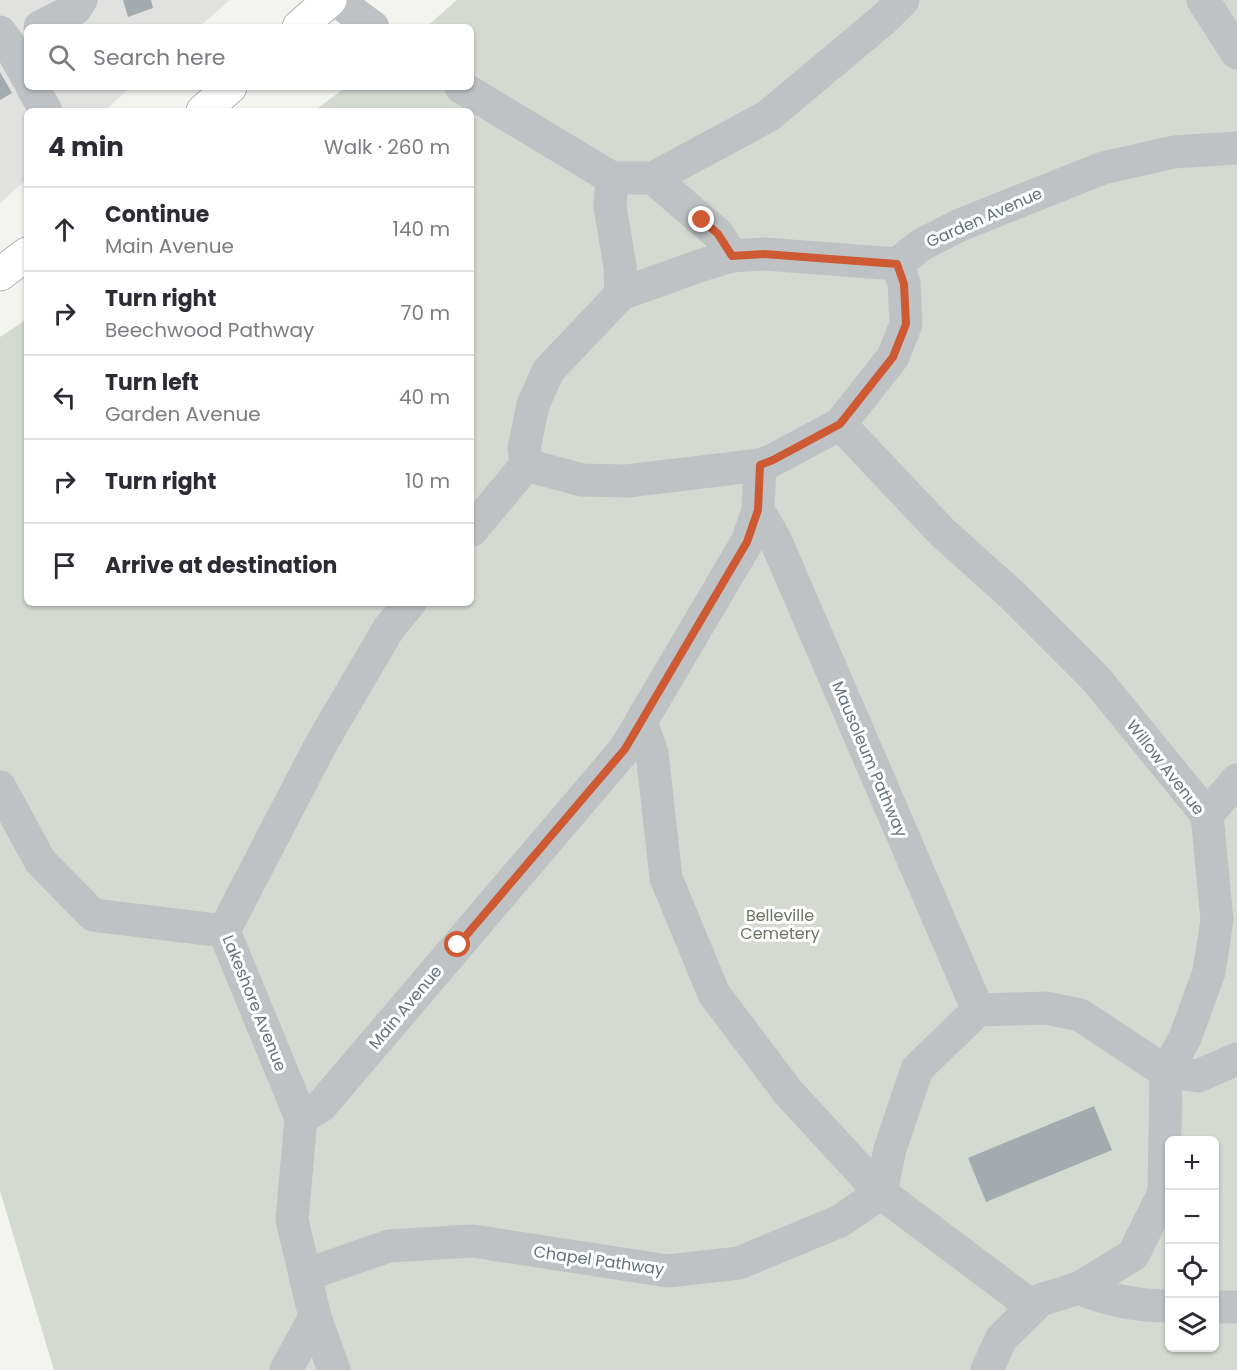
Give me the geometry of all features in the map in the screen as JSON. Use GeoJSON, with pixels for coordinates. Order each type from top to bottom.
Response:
{"type":"FeatureCollection","features":[{"type":"Feature","properties":{"kind":"main road"},"geometry":{"type":"LineString","coordinates":[[302,24],[330,0]]}},
{"type":"Feature","properties":{"kind":"main road"},"geometry":{"type":"LineString","coordinates":[[206,108],[227,90]]}},
{"type":"Feature","properties":{"kind":"main road"},"geometry":{"type":"LineString","coordinates":[[0,274],[24,256]]}},
{"type":"Feature","properties":{"kind":"lane"},"geometry":{"type":"LineString","coordinates":[[46,24],[75,9],[81,0]]}},
{"type":"Feature","properties":{"kind":"lane"},"geometry":{"type":"LineString","coordinates":[[336,0],[369,24]]}},
{"type":"Feature","properties":{"kind":"lane"},"geometry":{"type":"LineString","coordinates":[[466,90],[612,178],[653,178],[768,116],[884,19],[903,0]]}},
{"type":"Feature","properties":{"kind":"lane"},"geometry":{"type":"LineString","coordinates":[[1203,0],[1237,53]]}},
{"type":"Feature","properties":{"kind":"lane"},"geometry":{"type":"LineString","coordinates":[[12,36],[24,69]]}},
{"type":"Feature","properties":{"kind":"lane"},"geometry":{"type":"LineString","coordinates":[[34,90],[44,108]]}},
{"type":"Feature","properties":{"kind":"lane","name":"Garden Avenue"},"geometry":{"type":"LineString","coordinates":[[897,264],[921,244],[960,225],[1103,168],[1174,152],[1237,148]]}},
{"type":"Feature","properties":{"kind":"lane"},"geometry":{"type":"LineString","coordinates":[[612,178],[610,207],[620,266],[621,294]]}},
{"type":"Feature","properties":{"kind":"lane"},"geometry":{"type":"LineString","coordinates":[[653,178],[718,234],[732,256]]}},
{"type":"Feature","properties":{"kind":"lane"},"geometry":{"type":"LineString","coordinates":[[474,527],[526,465],[524,448],[534,405],[548,371],[621,294],[732,256],[764,254],[897,264],[904,284],[906,324],[893,357],[840,424],[760,465],[627,481],[582,480],[526,465]]}},
{"type":"Feature","properties":{"kind":"lane","name":"Willow Avenue"},"geometry":{"type":"LineString","coordinates":[[840,424],[943,533],[1011,594],[1096,679],[1207,815],[1217,920],[1209,972],[1185,1038],[1166,1072],[1164,1193],[1133,1255],[1080,1288]]}},
{"type":"Feature","properties":{"kind":"lane","name":"Main Avenue"},"geometry":{"type":"LineString","coordinates":[[301,1118],[321,1106],[625,749],[747,542],[758,510],[760,465]]}},
{"type":"Feature","properties":{"kind":"lane","name":"Mausoleum Pathway"},"geometry":{"type":"LineString","coordinates":[[758,510],[776,539],[978,1010]]}},
{"type":"Feature","properties":{"kind":"lane","name":"Lakeshore Avenue"},"geometry":{"type":"LineString","coordinates":[[334,1370],[315,1317],[292,1220],[301,1118],[224,931],[321,744],[389,628],[407,606]]}},
{"type":"Feature","properties":{"kind":"lane"},"geometry":{"type":"LineString","coordinates":[[641,722],[652,753],[666,878],[714,993],[788,1092],[881,1193],[1033,1307]]}},
{"type":"Feature","properties":{"kind":"lane"},"geometry":{"type":"LineString","coordinates":[[1207,815],[1237,780]]}},
{"type":"Feature","properties":{"kind":"lane"},"geometry":{"type":"LineString","coordinates":[[0,787],[40,861],[93,915],[224,931]]}},
{"type":"Feature","properties":{"kind":"lane"},"geometry":{"type":"LineString","coordinates":[[881,1193],[890,1149],[917,1069],[978,1010],[1046,1008],[1080,1015],[1166,1072],[1198,1076],[1237,1059]]}},
{"type":"Feature","properties":{"kind":"lane","name":"Chapel Pathway"},"geometry":{"type":"LineString","coordinates":[[305,1275],[389,1246],[473,1241],[668,1271],[739,1263],[840,1221],[881,1193]]}},
{"type":"Feature","properties":{"kind":"lane"},"geometry":{"type":"LineString","coordinates":[[987,1370],[1001,1339],[1040,1300],[1080,1288],[1100,1297],[1165,1306]]}},
{"type":"Feature","properties":{"kind":"lane"},"geometry":{"type":"LineString","coordinates":[[1219,1307],[1237,1307]]}},
{"type":"Feature","properties":{"kind":"lane"},"geometry":{"type":"LineString","coordinates":[[286,1370],[315,1317]]}},
{"type":"Feature","properties":{"kind":"shaded area"},"geometry":{"type":"Polygon","coordinates":[[[0,0],[230,0],[202,24],[24,24],[24,90],[128,90],[107,108],[24,108],[24,182],[0,203],[0,0]]]}},
{"type":"Feature","properties":{"kind":"green space","name":"Belleville Cemetery"},"geometry":{"type":"Polygon","coordinates":[[[457,0],[1237,0],[1237,1370],[54,1370],[0,1191],[0,337],[24,321],[24,606],[474,606],[474,108],[318,108],[342,90],[474,90],[474,24],[429,24],[457,0]]]}},
{"type":"Feature","properties":{"kind":"building"},"geometry":{"type":"Polygon","coordinates":[[[123,0],[151,0],[153,8],[128,17],[123,0]]]}},
{"type":"Feature","properties":{"kind":"building"},"geometry":{"type":"Polygon","coordinates":[[[0,72],[12,93],[0,100],[0,72]]]}},
{"type":"Feature","properties":{"kind":"building"},"geometry":{"type":"Polygon","coordinates":[[[1094,1106],[1112,1150],[986,1202],[968,1158],[1094,1106]]]}},
{"type":"Feature","properties":{"kind":"route"},"geometry":{"type":"LineString","coordinates":[[458,945],[625,749],[747,542],[758,510],[760,465],[840,424],[893,357],[906,324],[904,284],[897,264],[764,254],[732,256],[718,234],[702,220]]}}]}
